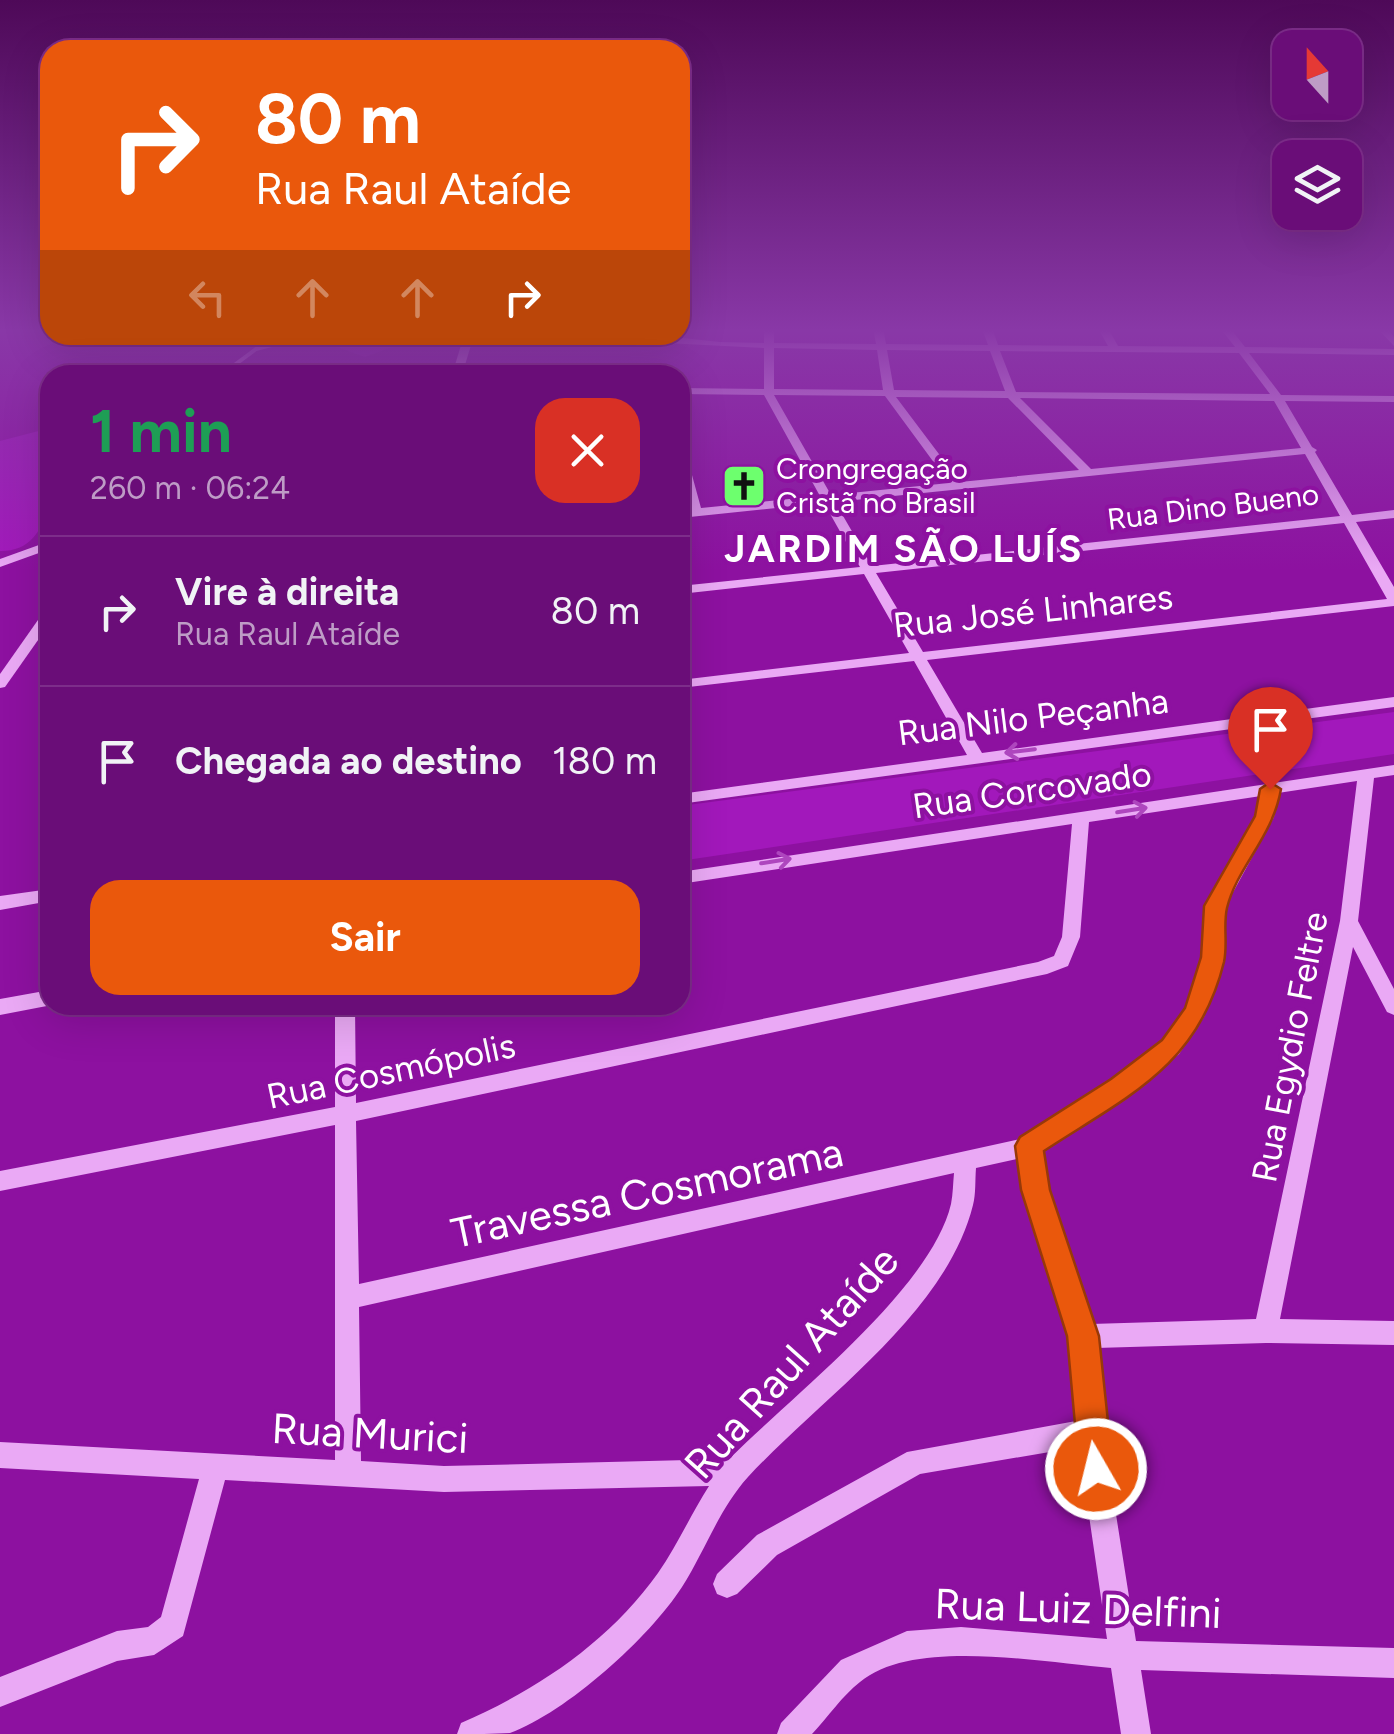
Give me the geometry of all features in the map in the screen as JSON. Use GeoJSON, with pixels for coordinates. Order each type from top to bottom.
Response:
{"type":"FeatureCollection","features":[{"type":"Feature","properties":{"kind":"street"},"geometry":{"type":"LineString","coordinates":[[778,409],[976,757]]}},
{"type":"Feature","properties":{"kind":"street"},"geometry":{"type":"LineString","coordinates":[[900,409],[956,485]]}},
{"type":"Feature","properties":{"kind":"street"},"geometry":{"type":"LineString","coordinates":[[1025,409],[1087,472]]}},
{"type":"Feature","properties":{"kind":"street"},"geometry":{"type":"LineString","coordinates":[[1285,409],[1394,600]]}},
{"type":"Feature","properties":{"kind":"street"},"geometry":{"type":"LineString","coordinates":[[690,513],[1310,450]]}},
{"type":"Feature","properties":{"kind":"street"},"geometry":{"type":"LineString","coordinates":[[690,490],[696,512]]}},
{"type":"Feature","properties":{"kind":"street","name":"Rua Dino Bueno"},"geometry":{"type":"LineString","coordinates":[[690,589],[1394,514]]}},
{"type":"Feature","properties":{"kind":"street"},"geometry":{"type":"LineString","coordinates":[[0,564],[40,549]]}},
{"type":"Feature","properties":{"kind":"street","name":"Rua José Linhares"},"geometry":{"type":"LineString","coordinates":[[690,683],[1394,600]]}},
{"type":"Feature","properties":{"kind":"street"},"geometry":{"type":"LineString","coordinates":[[0,684],[40,627]]}},
{"type":"Feature","properties":{"kind":"street","name":"Rua Nilo Peçanha"},"geometry":{"type":"LineString","coordinates":[[690,797],[1394,702]]}},
{"type":"Feature","properties":{"kind":"street","name":"Rua Corcovado"},"geometry":{"type":"LineString","coordinates":[[690,876],[870,846],[1394,770]]}},
{"type":"Feature","properties":{"kind":"street","name":"Rua Egydio Feltre"},"geometry":{"type":"LineString","coordinates":[[1266,1331],[1349,922],[1366,774]]}},
{"type":"Feature","properties":{"kind":"street"},"geometry":{"type":"LineString","coordinates":[[966,1161],[1030,1146],[1120,1088],[1172,1048],[1196,1011],[1213,957],[1216,906],[1266,816],[1270,789]]}},
{"type":"Feature","properties":{"kind":"street","name":"Rua Cosmópolis"},"geometry":{"type":"LineString","coordinates":[[0,1181],[346,1114],[1062,961],[1071,937],[1081,818]]}},
{"type":"Feature","properties":{"kind":"street"},"geometry":{"type":"LineString","coordinates":[[0,903],[40,897]]}},
{"type":"Feature","properties":{"kind":"street"},"geometry":{"type":"LineString","coordinates":[[1349,922],[1394,1007]]}},
{"type":"Feature","properties":{"kind":"street"},"geometry":{"type":"LineString","coordinates":[[0,1007],[40,1000]]}},
{"type":"Feature","properties":{"kind":"street"},"geometry":{"type":"LineString","coordinates":[[345,1015],[348,1472]]}},
{"type":"Feature","properties":{"kind":"street"},"geometry":{"type":"LineString","coordinates":[[1030,1146],[1036,1190],[1083,1336],[1090,1432],[1136,1734]]}},
{"type":"Feature","properties":{"kind":"street","name":"Travessa Cosmorama"},"geometry":{"type":"LineString","coordinates":[[344,1299],[966,1161]]}},
{"type":"Feature","properties":{"kind":"street","name":"Rua Raul Ataíde"},"geometry":{"type":"LineString","coordinates":[[472,1734],[504,1721],[596,1662],[661,1594],[736,1472],[842,1374],[926,1276],[968,1185],[966,1161]]}},
{"type":"Feature","properties":{"kind":"street"},"geometry":{"type":"LineString","coordinates":[[1083,1336],[1266,1331],[1394,1333]]}},
{"type":"Feature","properties":{"kind":"street"},"geometry":{"type":"LineString","coordinates":[[727,1584],[767,1545],[916,1461],[1090,1432]]}},
{"type":"Feature","properties":{"kind":"street","name":"Rua Murici"},"geometry":{"type":"LineString","coordinates":[[0,1456],[444,1479],[736,1472]]}},
{"type":"Feature","properties":{"kind":"street"},"geometry":{"type":"LineString","coordinates":[[0,1692],[117,1646],[154,1641],[172,1626],[216,1465]]}},
{"type":"Feature","properties":{"kind":"street","name":"Rua Luiz Delfini"},"geometry":{"type":"LineString","coordinates":[[792,1734],[851,1670],[907,1645],[960,1641],[1126,1655],[1394,1663]]}},
{"type":"Feature","properties":{"kind":"shaded area"},"geometry":{"type":"Polygon","coordinates":[[[40,431],[40,526],[33,538],[19,548],[0,551],[0,441],[40,431]]]}},
{"type":"Feature","properties":{"kind":"shaded area"},"geometry":{"type":"Polygon","coordinates":[[[1394,712],[1394,754],[690,860],[690,805],[1394,712]]]}},
{"type":"Feature","properties":{"kind":"place","name":"Crongregação Cristã no Brasil"},"geometry":{"type":"Point","coordinates":[744,486]}},
{"type":"Feature","properties":{"kind":"district","name":"JARDIM SÃO LUÍS"},"geometry":{"type":"Point","coordinates":[904,549]}},
{"type":"Feature","properties":{"kind":"route"},"geometry":{"type":"LineString","coordinates":[[1096,1469],[1083,1336],[1036,1190],[1030,1146],[1120,1088],[1172,1048],[1196,1011],[1213,957],[1216,906],[1266,816],[1272,796],[1270,789]]}}]}
